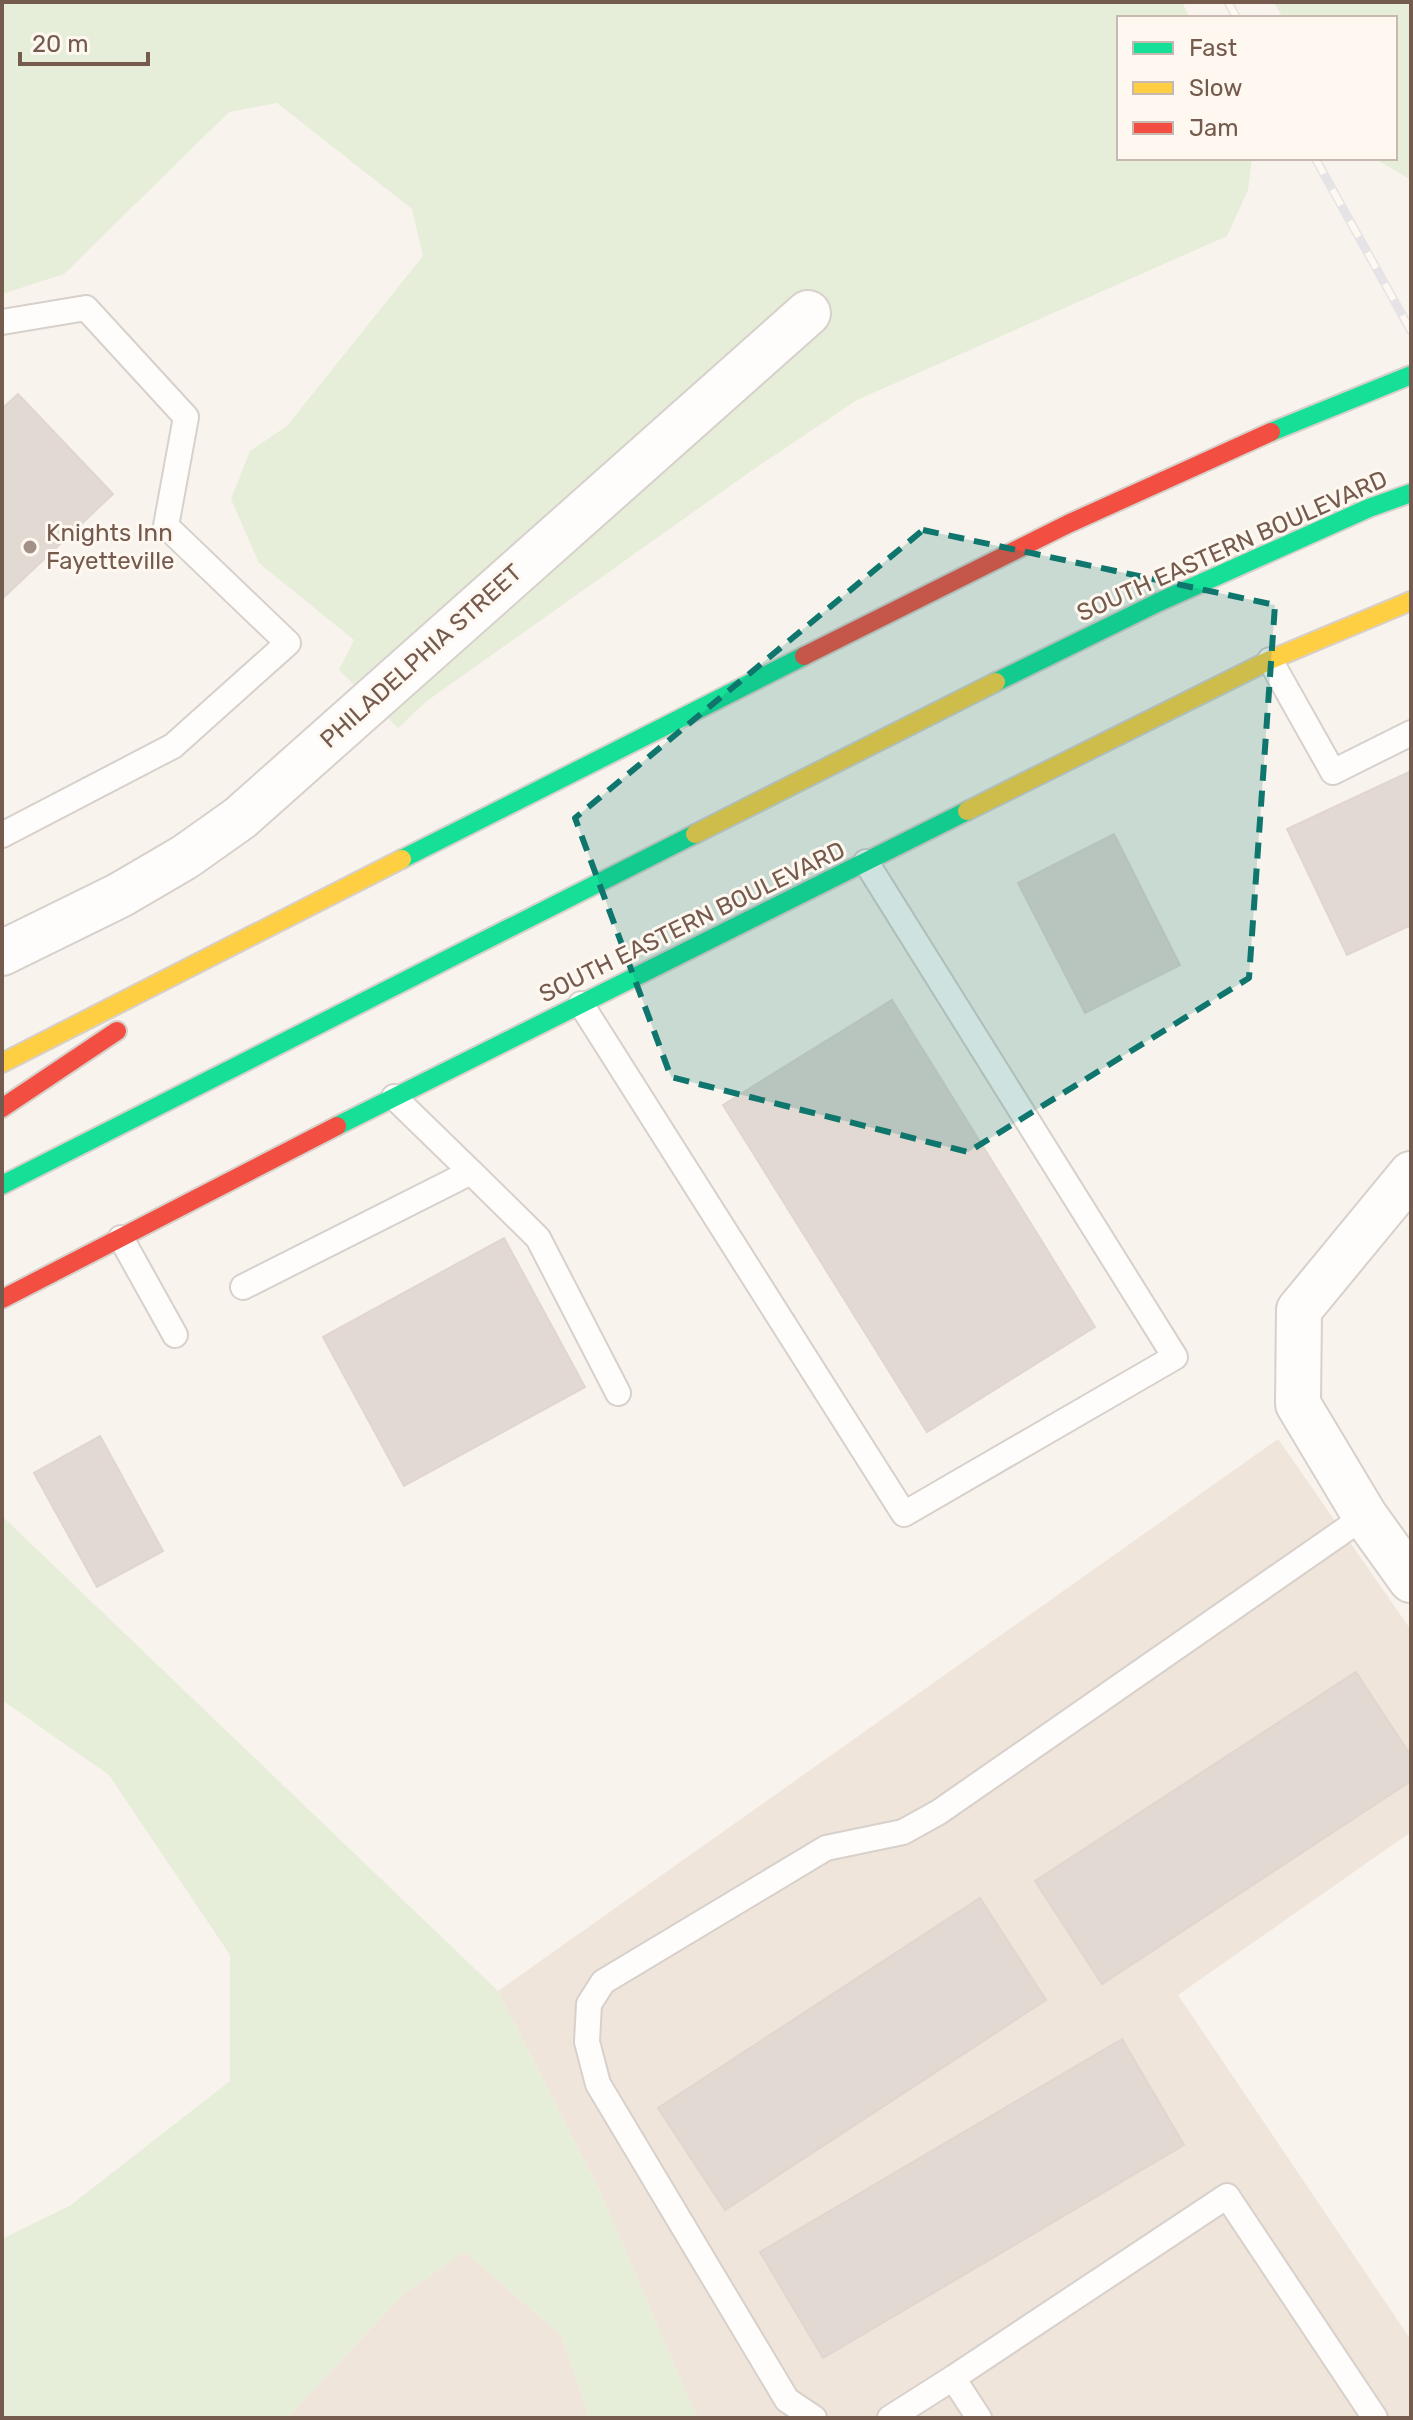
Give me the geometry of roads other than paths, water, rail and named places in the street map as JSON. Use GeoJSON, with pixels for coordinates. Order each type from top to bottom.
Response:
{"type":"FeatureCollection","features":[{"type":"Feature","properties":{"kind":"main road"},"geometry":{"type":"LineString","coordinates":[[2,1063],[1076,520],[1254,438],[1411,375]]}},
{"type":"Feature","properties":{"kind":"main road","name":"SOUTH EASTERN BOULEVARD"},"geometry":{"type":"LineString","coordinates":[[2,1185],[1015,672],[1159,602],[1369,508],[1411,493]]}},
{"type":"Feature","properties":{"kind":"main road","name":"SOUTH EASTERN BOULEVARD"},"geometry":{"type":"LineString","coordinates":[[2,1299],[394,1097],[1270,660],[1411,601]]}},
{"type":"Feature","properties":{"kind":"main road"},"geometry":{"type":"LineString","coordinates":[[2,1108],[279,922]]}},
{"type":"Feature","properties":{"kind":"street","name":"PHILADELPHIA STREET"},"geometry":{"type":"LineString","coordinates":[[3,951],[120,895],[185,857],[240,818],[808,313]]}},
{"type":"Feature","properties":{"kind":"street"},"geometry":{"type":"LineString","coordinates":[[1411,1174],[1299,1310],[1298,1404],[1365,1516],[1411,1580]]}},
{"type":"Feature","properties":{"kind":"lane"},"geometry":{"type":"LineString","coordinates":[[2,322],[86,308],[186,417],[166,526],[288,643],[173,746],[2,835]]}},
{"type":"Feature","properties":{"kind":"lane"},"geometry":{"type":"LineString","coordinates":[[1270,660],[1333,772],[1411,733]]}},
{"type":"Feature","properties":{"kind":"lane"},"geometry":{"type":"LineString","coordinates":[[581,1004],[904,1514],[1175,1357],[866,862]]}},
{"type":"Feature","properties":{"kind":"lane"},"geometry":{"type":"LineString","coordinates":[[394,1097],[538,1238],[618,1393]]}},
{"type":"Feature","properties":{"kind":"lane"},"geometry":{"type":"LineString","coordinates":[[243,1287],[471,1172]]}},
{"type":"Feature","properties":{"kind":"lane"},"geometry":{"type":"LineString","coordinates":[[121,1238],[175,1335]]}},
{"type":"Feature","properties":{"kind":"lane"},"geometry":{"type":"LineString","coordinates":[[814,2418],[787,2400],[598,2084],[587,2042],[589,2004],[603,1982],[826,1848],[903,1832],[939,1812],[1365,1516]]}},
{"type":"Feature","properties":{"kind":"lane"},"geometry":{"type":"LineString","coordinates":[[890,2418],[1227,2196],[1375,2418]]}},
{"type":"Feature","properties":{"kind":"lane"},"geometry":{"type":"LineString","coordinates":[[953,2378],[979,2418]]}},
{"type":"Feature","properties":{"kind":"railway"},"geometry":{"type":"LineString","coordinates":[[1228,2],[1236,16]]}},
{"type":"Feature","properties":{"kind":"railway"},"geometry":{"type":"LineString","coordinates":[[1316,160],[1411,331]]}},
{"type":"Feature","properties":{"kind":"place","name":"Knights Inn Fayetteville"},"geometry":{"type":"Point","coordinates":[30,547]}}]}
